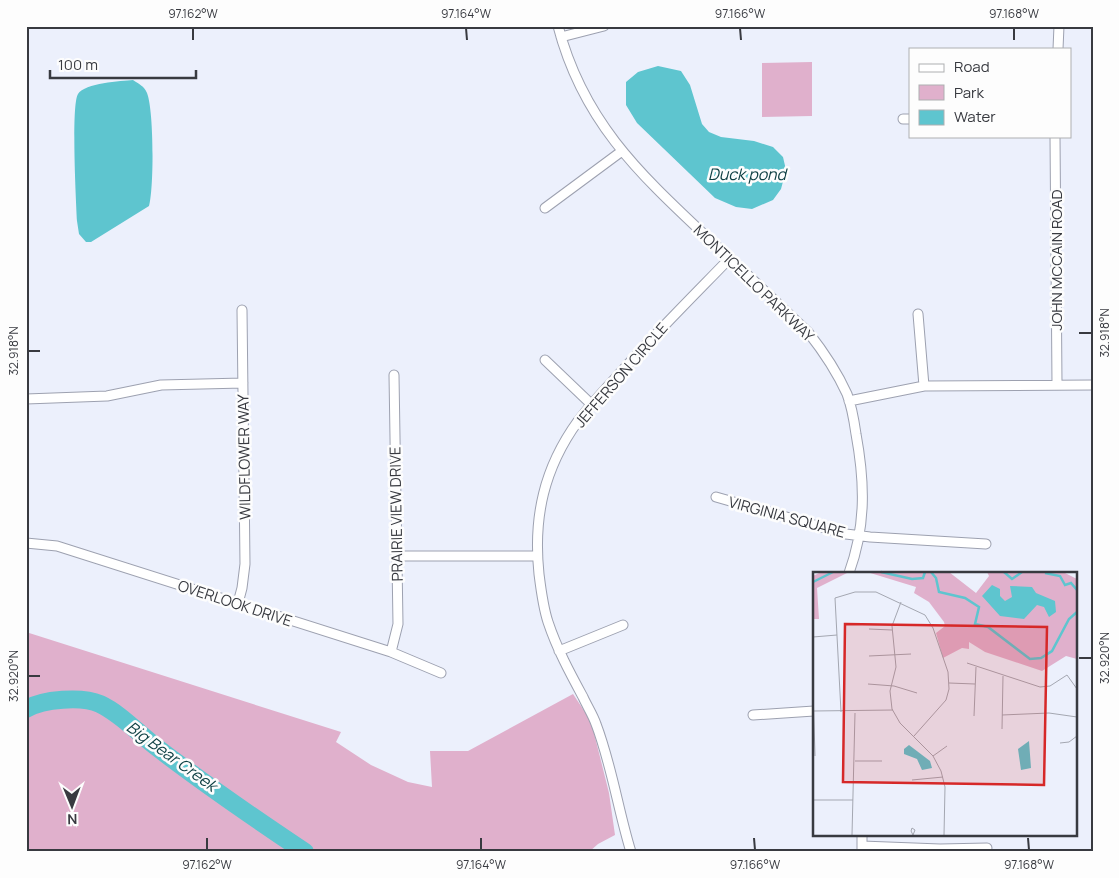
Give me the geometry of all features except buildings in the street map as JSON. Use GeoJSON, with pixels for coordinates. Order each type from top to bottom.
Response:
{"type":"FeatureCollection","features":[{"type":"Feature","properties":{"kind":"street","name":"MONTICELLO PARKWAY"},"geometry":{"type":"LineString","coordinates":[[558,26],[573,70],[588,102],[622,151],[660,192],[808,332],[823,352],[852,408],[860,454],[863,510],[859,536],[849,572]]}},
{"type":"Feature","properties":{"kind":"street"},"geometry":{"type":"LineString","coordinates":[[561,37],[604,26]]}},
{"type":"Feature","properties":{"kind":"street"},"geometry":{"type":"LineString","coordinates":[[1058,26],[1058,48]]}},
{"type":"Feature","properties":{"kind":"street","name":"JOHN MCCAIN ROAD"},"geometry":{"type":"LineString","coordinates":[[1055,138],[1057,384]]}},
{"type":"Feature","properties":{"kind":"street"},"geometry":{"type":"LineString","coordinates":[[545,208],[622,151]]}},
{"type":"Feature","properties":{"kind":"street","name":"JEFFERSON CIRCLE"},"geometry":{"type":"LineString","coordinates":[[631,852],[596,723],[559,652],[548,622],[541,595],[537,556],[537,527],[547,482],[554,463],[566,441],[591,404],[730,258]]}},
{"type":"Feature","properties":{"kind":"street","name":"WILDFLOWER WAY"},"geometry":{"type":"LineString","coordinates":[[238,603],[245,564],[242,310]]}},
{"type":"Feature","properties":{"kind":"street"},"geometry":{"type":"LineString","coordinates":[[918,314],[924,386]]}},
{"type":"Feature","properties":{"kind":"street"},"geometry":{"type":"LineString","coordinates":[[545,360],[591,404]]}},
{"type":"Feature","properties":{"kind":"street","name":"PRAIRIE VIEW DRIVE"},"geometry":{"type":"LineString","coordinates":[[391,652],[398,624],[394,375]]}},
{"type":"Feature","properties":{"kind":"street"},"geometry":{"type":"LineString","coordinates":[[26,399],[107,396],[161,385],[243,383]]}},
{"type":"Feature","properties":{"kind":"street"},"geometry":{"type":"LineString","coordinates":[[849,401],[924,386],[1093,384]]}},
{"type":"Feature","properties":{"kind":"street","name":"VIRGINIA SQUARE"},"geometry":{"type":"LineString","coordinates":[[716,497],[846,534],[986,544]]}},
{"type":"Feature","properties":{"kind":"street","name":"OVERLOOK DRIVE"},"geometry":{"type":"LineString","coordinates":[[26,543],[56,546],[391,652],[442,673]]}},
{"type":"Feature","properties":{"kind":"street"},"geometry":{"type":"LineString","coordinates":[[396,556],[537,556]]}},
{"type":"Feature","properties":{"kind":"street"},"geometry":{"type":"LineString","coordinates":[[559,652],[623,625]]}},
{"type":"Feature","properties":{"kind":"street"},"geometry":{"type":"LineString","coordinates":[[753,715],[813,711]]}},
{"type":"Feature","properties":{"kind":"street"},"geometry":{"type":"LineString","coordinates":[[862,836],[862,849],[987,848]]}},
{"type":"Feature","properties":{"kind":"green space"},"geometry":{"type":"Polygon","coordinates":[[[812,62],[812,116],[762,117],[762,63],[812,62]]]}},
{"type":"Feature","properties":{"kind":"green space"},"geometry":{"type":"Polygon","coordinates":[[[26,632],[341,732],[336,742],[371,765],[408,782],[432,787],[430,751],[468,751],[573,694],[591,721],[609,793],[615,835],[598,844],[589,852],[26,852],[26,632]]]}},
{"type":"Feature","properties":{"kind":"water","name":"Duck pond"},"geometry":{"type":"Polygon","coordinates":[[[658,66],[681,71],[690,85],[702,124],[709,132],[721,137],[754,141],[773,147],[783,157],[786,170],[781,189],[773,200],[752,209],[736,207],[715,198],[637,123],[626,105],[626,82],[638,72],[658,66]]]}},
{"type":"Feature","properties":{"kind":"water"},"geometry":{"type":"Polygon","coordinates":[[[133,80],[141,85],[147,93],[151,115],[153,149],[149,206],[91,242],[86,242],[79,234],[77,221],[74,134],[78,94],[82,90],[95,85],[133,80]]]}},
{"type":"Feature","properties":{"kind":"waterway","name":"Big Bear Creek"},"geometry":{"type":"LineString","coordinates":[[26,709],[42,703],[73,699],[100,704],[108,708],[210,787],[305,852]]}}]}
